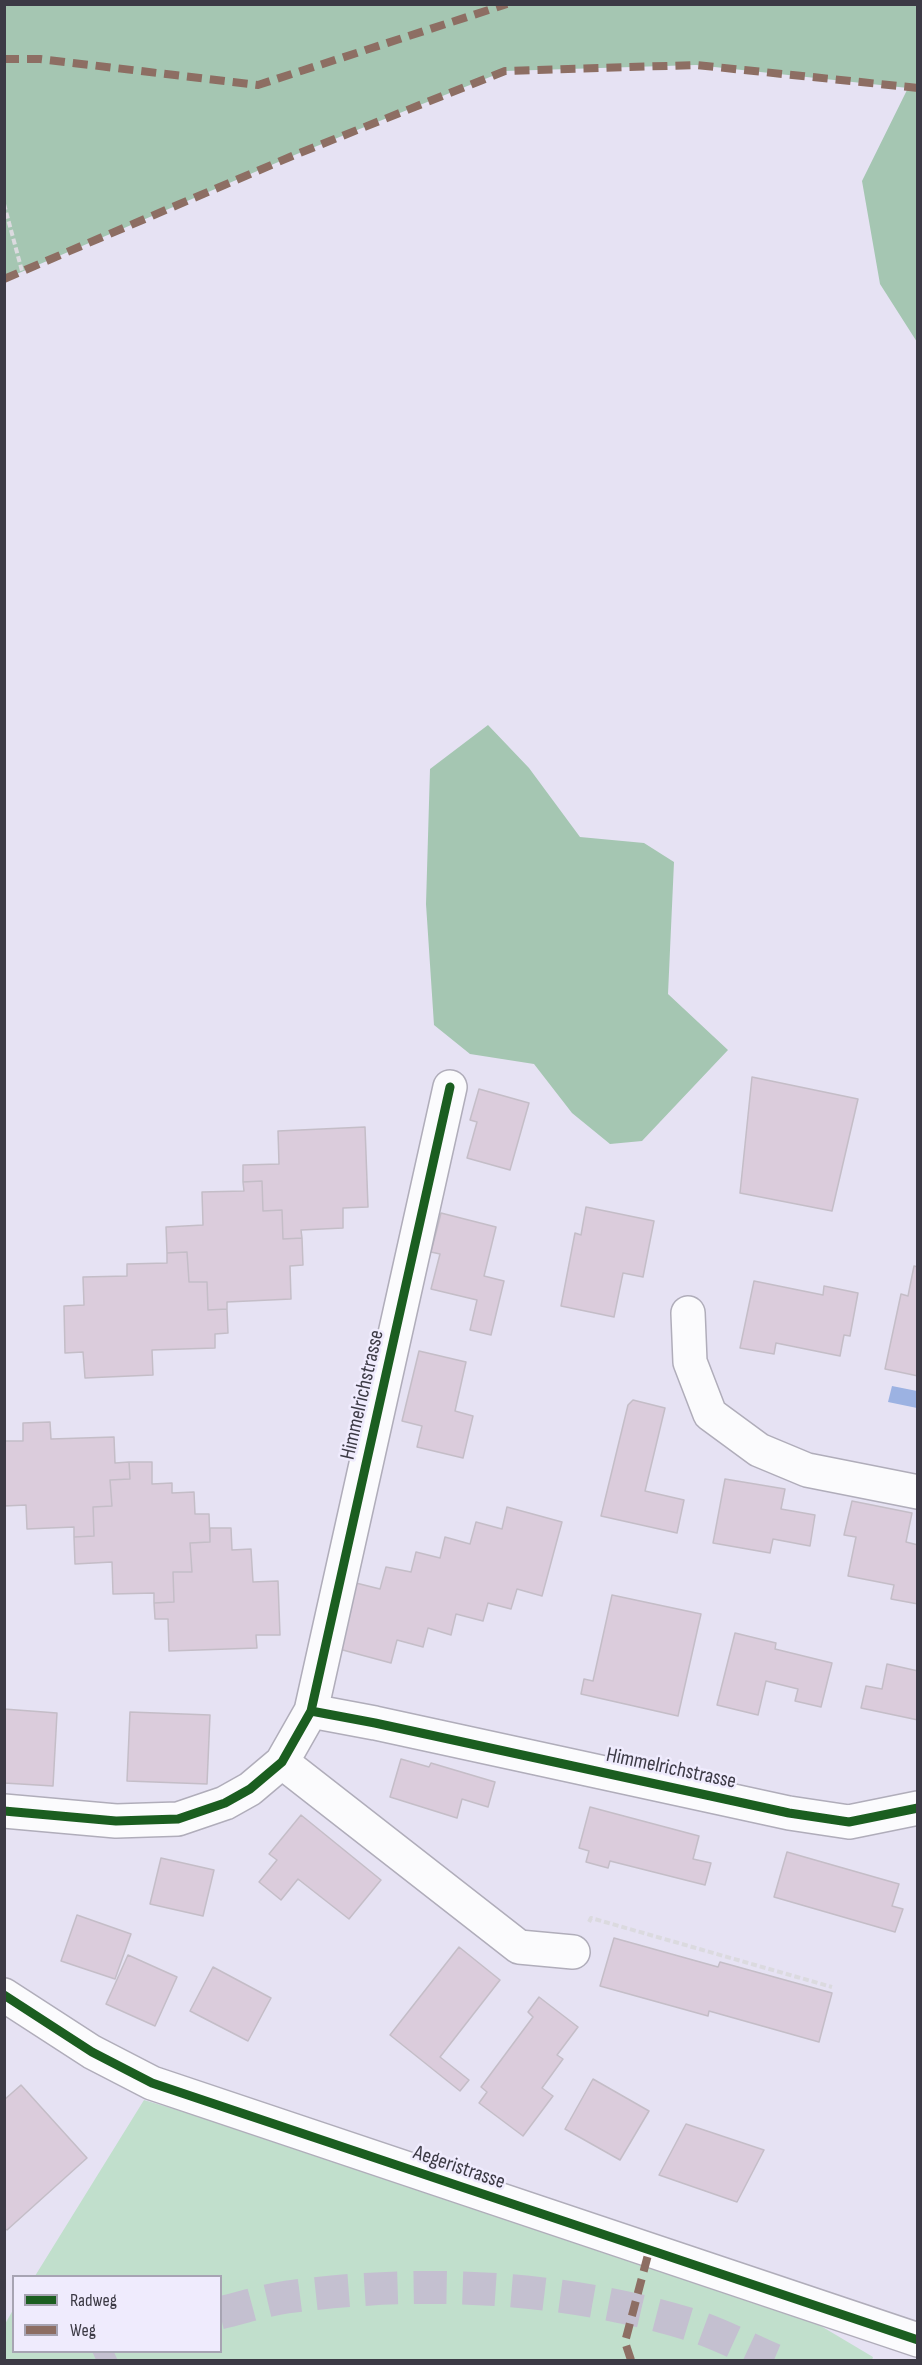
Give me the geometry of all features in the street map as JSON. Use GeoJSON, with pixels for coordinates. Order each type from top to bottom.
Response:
{"type":"FeatureCollection","features":[{"type":"Feature","properties":{"kind":"street","name":"Himmelrichstrasse"},"geometry":{"type":"LineString","coordinates":[[4,1811],[116,1821],[178,1819],[225,1803],[250,1789],[282,1762],[311,1711],[450,1087]]}},
{"type":"Feature","properties":{"kind":"street"},"geometry":{"type":"LineString","coordinates":[[688,1313],[690,1362],[710,1414],[759,1450],[807,1470],[918,1492]]}},
{"type":"Feature","properties":{"kind":"street","name":"Himmelrichstrasse"},"geometry":{"type":"LineString","coordinates":[[311,1711],[386,1725],[789,1814],[849,1822],[918,1808]]}},
{"type":"Feature","properties":{"kind":"street"},"geometry":{"type":"LineString","coordinates":[[282,1762],[519,1947],[573,1952]]}},
{"type":"Feature","properties":{"kind":"street","name":"Aegeristrasse"},"geometry":{"type":"LineString","coordinates":[[4,1995],[92,2052],[152,2084],[918,2340]]}},
{"type":"Feature","properties":{"kind":"path"},"geometry":{"type":"LineString","coordinates":[[4,204],[22,271]]}},
{"type":"Feature","properties":{"kind":"path"},"geometry":{"type":"LineString","coordinates":[[573,1952],[591,1918],[832,1987]]}},
{"type":"Feature","properties":{"kind":"green space"},"geometry":{"type":"Polygon","coordinates":[[[5,4],[917,5],[917,342],[880,284],[862,181],[908,88],[696,65],[505,71],[297,154],[5,279],[5,4]]]}},
{"type":"Feature","properties":{"kind":"green space"},"geometry":{"type":"Polygon","coordinates":[[[488,725],[529,768],[580,837],[644,843],[674,862],[668,994],[728,1050],[642,1141],[610,1144],[572,1113],[534,1064],[470,1054],[434,1025],[426,904],[430,769],[488,725]]]}},
{"type":"Feature","properties":{"kind":"green space"},"geometry":{"type":"Polygon","coordinates":[[[144,2100],[747,2282],[873,2357],[872,2360],[5,2359],[5,2324],[12,2312],[12,2353],[222,2353],[222,2275],[36,2275],[144,2100]]]}},
{"type":"Feature","properties":{"kind":"water"},"geometry":{"type":"Polygon","coordinates":[[[892,1386],[917,1391],[917,1408],[888,1402],[892,1386]]]}},
{"type":"Feature","properties":{"kind":"building"},"geometry":{"type":"Polygon","coordinates":[[[752,1077],[858,1099],[832,1211],[740,1193],[752,1077]]]}},
{"type":"Feature","properties":{"kind":"building"},"geometry":{"type":"Polygon","coordinates":[[[479,1089],[529,1103],[510,1170],[467,1158],[477,1122],[470,1120],[479,1089]]]}},
{"type":"Feature","properties":{"kind":"building"},"geometry":{"type":"Polygon","coordinates":[[[365,1127],[368,1207],[343,1208],[343,1228],[301,1230],[302,1238],[283,1239],[282,1210],[263,1211],[262,1181],[243,1182],[243,1165],[279,1164],[278,1131],[365,1127]]]}},
{"type":"Feature","properties":{"kind":"building"},"geometry":{"type":"Polygon","coordinates":[[[262,1181],[263,1211],[282,1210],[283,1239],[302,1238],[303,1265],[290,1266],[291,1299],[227,1302],[227,1309],[208,1310],[207,1282],[189,1282],[187,1252],[167,1253],[166,1227],[203,1225],[202,1192],[244,1191],[243,1182],[262,1181]]]}},
{"type":"Feature","properties":{"kind":"building"},"geometry":{"type":"Polygon","coordinates":[[[586,1207],[654,1221],[643,1277],[623,1273],[614,1317],[561,1306],[575,1233],[581,1235],[586,1207]]]}},
{"type":"Feature","properties":{"kind":"building"},"geometry":{"type":"Polygon","coordinates":[[[441,1213],[496,1227],[484,1276],[504,1281],[491,1335],[470,1330],[477,1300],[431,1289],[440,1254],[431,1252],[441,1213]]]}},
{"type":"Feature","properties":{"kind":"building"},"geometry":{"type":"Polygon","coordinates":[[[187,1252],[189,1282],[207,1282],[208,1310],[227,1309],[228,1333],[215,1334],[215,1348],[152,1350],[153,1375],[85,1378],[83,1352],[65,1353],[64,1306],[84,1305],[83,1277],[127,1276],[127,1264],[167,1263],[167,1253],[187,1252]]]}},
{"type":"Feature","properties":{"kind":"building"},"geometry":{"type":"Polygon","coordinates":[[[914,1266],[918,1267],[918,1376],[885,1369],[901,1294],[908,1296],[914,1266]]]}},
{"type":"Feature","properties":{"kind":"building"},"geometry":{"type":"Polygon","coordinates":[[[754,1281],[823,1295],[824,1286],[858,1293],[850,1336],[844,1335],[840,1356],[776,1343],[774,1354],[740,1348],[754,1281]]]}},
{"type":"Feature","properties":{"kind":"building"},"geometry":{"type":"Polygon","coordinates":[[[419,1351],[466,1362],[455,1411],[473,1416],[463,1458],[417,1447],[422,1426],[402,1421],[419,1351]]]}},
{"type":"Feature","properties":{"kind":"building"},"geometry":{"type":"Polygon","coordinates":[[[633,1400],[665,1408],[645,1491],[684,1500],[677,1533],[601,1516],[628,1405],[633,1400]]]}},
{"type":"Feature","properties":{"kind":"building"},"geometry":{"type":"Polygon","coordinates":[[[50,1422],[51,1439],[114,1437],[115,1463],[129,1462],[130,1479],[110,1480],[112,1506],[93,1507],[94,1536],[74,1537],[74,1527],[27,1529],[26,1505],[4,1506],[4,1441],[23,1441],[23,1423],[50,1422]]]}},
{"type":"Feature","properties":{"kind":"building"},"geometry":{"type":"Polygon","coordinates":[[[129,1462],[152,1462],[152,1484],[172,1483],[172,1493],[194,1492],[195,1514],[209,1514],[210,1542],[190,1543],[192,1572],[173,1572],[174,1602],[154,1603],[154,1593],[113,1594],[112,1562],[75,1564],[74,1537],[94,1536],[93,1507],[112,1506],[110,1480],[130,1479],[129,1462]]]}},
{"type":"Feature","properties":{"kind":"building"},"geometry":{"type":"Polygon","coordinates":[[[725,1479],[785,1489],[781,1509],[815,1515],[810,1546],[773,1539],[770,1553],[713,1543],[725,1479]]]}},
{"type":"Feature","properties":{"kind":"building"},"geometry":{"type":"Polygon","coordinates":[[[852,1501],[912,1513],[906,1542],[918,1545],[918,1604],[891,1599],[894,1585],[848,1576],[856,1537],[844,1535],[852,1501]]]}},
{"type":"Feature","properties":{"kind":"building"},"geometry":{"type":"Polygon","coordinates":[[[507,1507],[562,1522],[542,1596],[517,1589],[511,1609],[488,1603],[483,1621],[456,1614],[451,1635],[428,1628],[423,1647],[397,1640],[391,1663],[339,1649],[356,1583],[380,1589],[386,1567],[411,1572],[416,1552],[440,1558],[445,1537],[470,1544],[476,1522],[502,1529],[507,1507]]]}},
{"type":"Feature","properties":{"kind":"building"},"geometry":{"type":"Polygon","coordinates":[[[210,1528],[231,1528],[232,1550],[251,1549],[253,1582],[278,1581],[280,1635],[256,1635],[257,1648],[169,1651],[168,1619],[155,1619],[154,1603],[174,1602],[173,1572],[192,1572],[190,1543],[210,1542],[210,1528]]]}},
{"type":"Feature","properties":{"kind":"building"},"geometry":{"type":"Polygon","coordinates":[[[612,1595],[701,1614],[678,1716],[581,1694],[584,1679],[593,1681],[612,1595]]]}},
{"type":"Feature","properties":{"kind":"building"},"geometry":{"type":"Polygon","coordinates":[[[735,1633],[776,1643],[775,1649],[832,1663],[821,1707],[795,1701],[798,1689],[766,1681],[758,1715],[717,1705],[735,1633]]]}},
{"type":"Feature","properties":{"kind":"building"},"geometry":{"type":"Polygon","coordinates":[[[887,1664],[918,1671],[918,1720],[861,1708],[866,1686],[882,1689],[887,1664]]]}},
{"type":"Feature","properties":{"kind":"building"},"geometry":{"type":"Polygon","coordinates":[[[4,1709],[57,1713],[53,1786],[4,1783],[4,1709]]]}},
{"type":"Feature","properties":{"kind":"building"},"geometry":{"type":"Polygon","coordinates":[[[130,1712],[210,1715],[207,1784],[127,1781],[130,1712]]]}},
{"type":"Feature","properties":{"kind":"building"},"geometry":{"type":"Polygon","coordinates":[[[401,1759],[429,1767],[431,1763],[495,1782],[488,1807],[462,1799],[457,1818],[390,1797],[401,1759]]]}},
{"type":"Feature","properties":{"kind":"building"},"geometry":{"type":"Polygon","coordinates":[[[590,1807],[699,1836],[693,1859],[711,1863],[705,1885],[610,1861],[608,1868],[586,1862],[589,1851],[579,1848],[590,1807]]]}},
{"type":"Feature","properties":{"kind":"building"},"geometry":{"type":"Polygon","coordinates":[[[301,1815],[381,1880],[349,1919],[298,1879],[281,1900],[259,1882],[277,1860],[269,1854],[301,1815]]]}},
{"type":"Feature","properties":{"kind":"building"},"geometry":{"type":"Polygon","coordinates":[[[787,1852],[899,1884],[892,1906],[903,1909],[895,1932],[774,1897],[787,1852]]]}},
{"type":"Feature","properties":{"kind":"building"},"geometry":{"type":"Polygon","coordinates":[[[161,1858],[214,1870],[203,1916],[150,1904],[161,1858]]]}},
{"type":"Feature","properties":{"kind":"building"},"geometry":{"type":"Polygon","coordinates":[[[77,1915],[131,1934],[115,1979],[61,1961],[77,1915]]]}},
{"type":"Feature","properties":{"kind":"building"},"geometry":{"type":"Polygon","coordinates":[[[614,1938],[718,1967],[720,1962],[832,1993],[819,2042],[709,2011],[708,2016],[600,1986],[614,1938]]]}},
{"type":"Feature","properties":{"kind":"building"},"geometry":{"type":"Polygon","coordinates":[[[459,1947],[500,1980],[440,2057],[469,2080],[460,2091],[390,2035],[459,1947]]]}},
{"type":"Feature","properties":{"kind":"building"},"geometry":{"type":"Polygon","coordinates":[[[128,1955],[177,1977],[155,2026],[106,2004],[128,1955]]]}},
{"type":"Feature","properties":{"kind":"building"},"geometry":{"type":"Polygon","coordinates":[[[213,1967],[271,1998],[248,2041],[190,2011],[213,1967]]]}},
{"type":"Feature","properties":{"kind":"building"},"geometry":{"type":"Polygon","coordinates":[[[539,1997],[578,2027],[557,2055],[563,2059],[542,2088],[553,2096],[523,2136],[479,2103],[487,2092],[481,2087],[533,2017],[528,2012],[539,1997]]]}},
{"type":"Feature","properties":{"kind":"building"},"geometry":{"type":"Polygon","coordinates":[[[593,2079],[649,2111],[620,2160],[565,2129],[593,2079]]]}},
{"type":"Feature","properties":{"kind":"building"},"geometry":{"type":"Polygon","coordinates":[[[21,2085],[87,2158],[7,2230],[4,2228],[4,2100],[21,2085]]]}},
{"type":"Feature","properties":{"kind":"building"},"geometry":{"type":"Polygon","coordinates":[[[686,2124],[764,2150],[737,2202],[659,2175],[686,2124]]]}},
{"type":"Feature","properties":{"kind":"tunnel"},"geometry":{"type":"LineString","coordinates":[[222,2312],[279,2298],[338,2291],[441,2287],[492,2289],[544,2294],[645,2312],[695,2326],[774,2360]]}},
{"type":"Feature","properties":{"kind":"tunnel"},"geometry":{"type":"LineString","coordinates":[[96,2360],[112,2353]]}},
{"type":"Feature","properties":{"kind":"marked path"},"geometry":{"type":"LineString","coordinates":[[4,59],[40,59],[258,85],[507,4]]}},
{"type":"Feature","properties":{"kind":"marked path"},"geometry":{"type":"LineString","coordinates":[[4,279],[297,154],[505,71],[696,65],[918,88]]}},
{"type":"Feature","properties":{"kind":"marked path"},"geometry":{"type":"LineString","coordinates":[[631,2360],[625,2342],[649,2251]]}},
{"type":"Feature","properties":{"kind":"cycle path"},"geometry":{"type":"LineString","coordinates":[[311,1711],[450,1087]]}},
{"type":"Feature","properties":{"kind":"cycle path"},"geometry":{"type":"LineString","coordinates":[[4,1811],[116,1821],[178,1819],[225,1803],[250,1789],[282,1762],[311,1711],[789,1813],[849,1822],[918,1808]]}},
{"type":"Feature","properties":{"kind":"cycle path"},"geometry":{"type":"LineString","coordinates":[[4,1995],[92,2052],[152,2083],[918,2340]]}}]}
